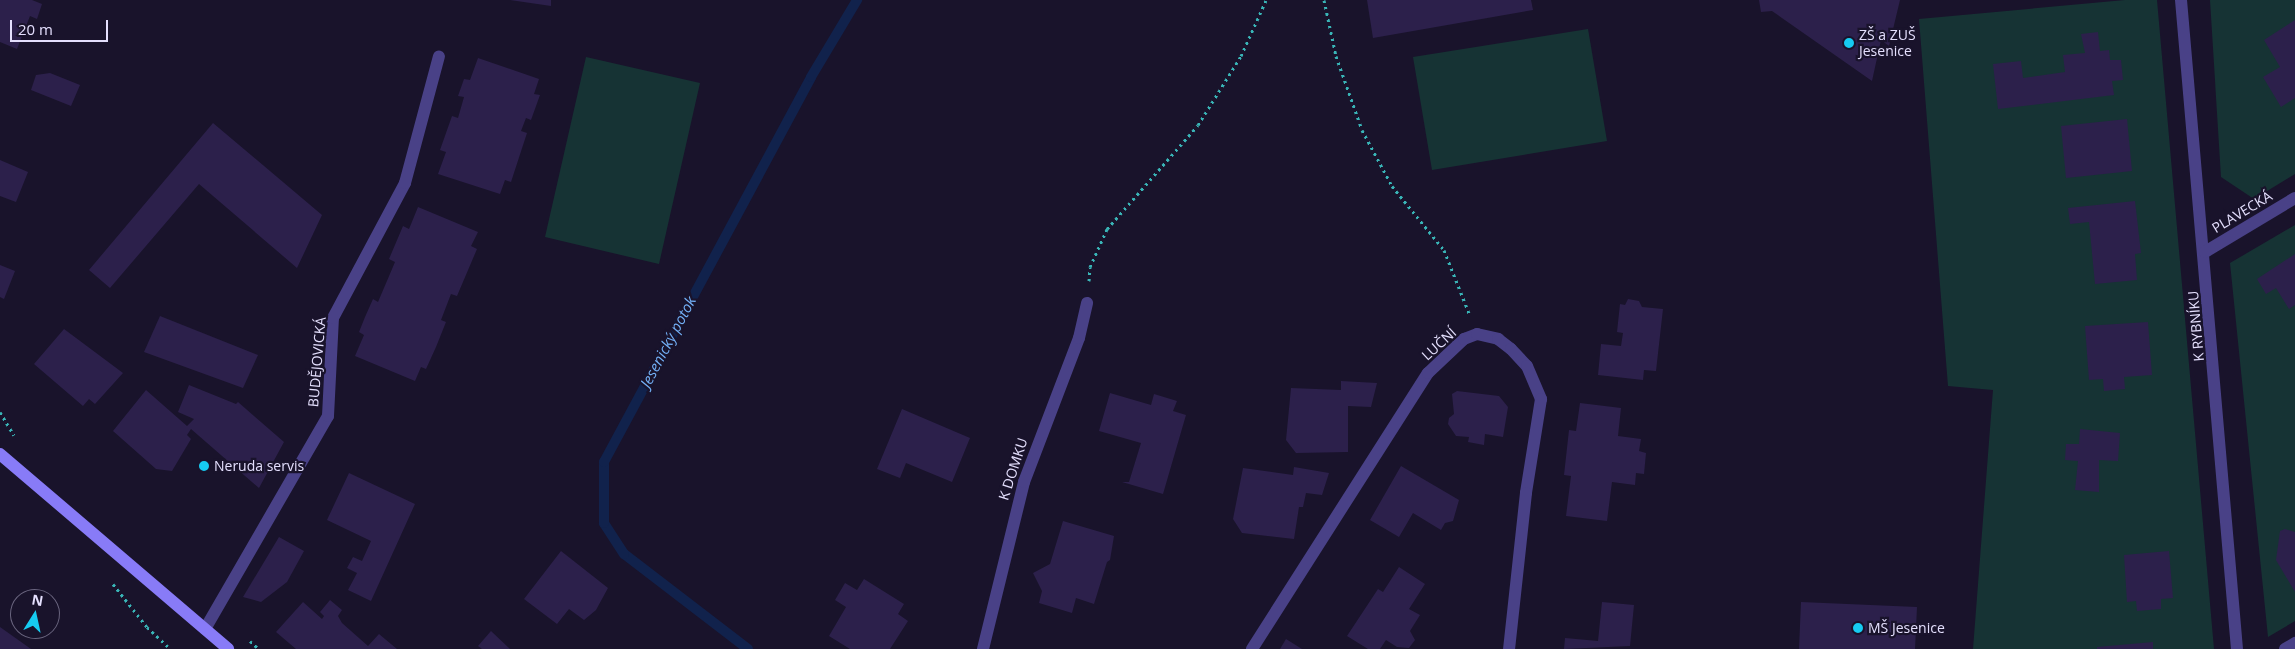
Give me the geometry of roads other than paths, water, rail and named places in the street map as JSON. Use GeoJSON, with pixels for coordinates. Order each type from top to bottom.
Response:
{"type":"FeatureCollection","features":[{"type":"Feature","properties":{"kind":"main road"},"geometry":{"type":"LineString","coordinates":[[0,454],[228,649]]}},
{"type":"Feature","properties":{"kind":"street","name":"K RYBNÍKU"},"geometry":{"type":"LineString","coordinates":[[2181,0],[2205,252],[2237,649]]}},
{"type":"Feature","properties":{"kind":"street","name":"BUDĚJOVICKÁ"},"geometry":{"type":"LineString","coordinates":[[205,629],[328,416],[333,318],[405,183],[439,56]]}},
{"type":"Feature","properties":{"kind":"street","name":"PLAVECKÁ"},"geometry":{"type":"LineString","coordinates":[[2205,252],[2295,198]]}},
{"type":"Feature","properties":{"kind":"street","name":"K DOMKU"},"geometry":{"type":"LineString","coordinates":[[983,649],[1024,482],[1079,338],[1087,303]]}},
{"type":"Feature","properties":{"kind":"street","name":"LUČNÍ"},"geometry":{"type":"LineString","coordinates":[[1252,649],[1428,373],[1464,339],[1477,334],[1498,339],[1511,349],[1527,366],[1541,399],[1526,493],[1509,649]]}},
{"type":"Feature","properties":{"kind":"street"},"geometry":{"type":"LineString","coordinates":[[2285,649],[2295,643]]}},
{"type":"Feature","properties":{"kind":"waterway","name":"Jesenický potok"},"geometry":{"type":"LineString","coordinates":[[748,649],[624,554],[604,523],[604,462],[811,77],[857,0]]}},
{"type":"Feature","properties":{"kind":"place","name":"ZŠ a ZUŠ Jesenice"},"geometry":{"type":"Point","coordinates":[1849,43]}},
{"type":"Feature","properties":{"kind":"place","name":"Neruda servis"},"geometry":{"type":"Point","coordinates":[204,466]}},
{"type":"Feature","properties":{"kind":"place","name":"MŠ Jesenice"},"geometry":{"type":"Point","coordinates":[1858,628]}}]}
